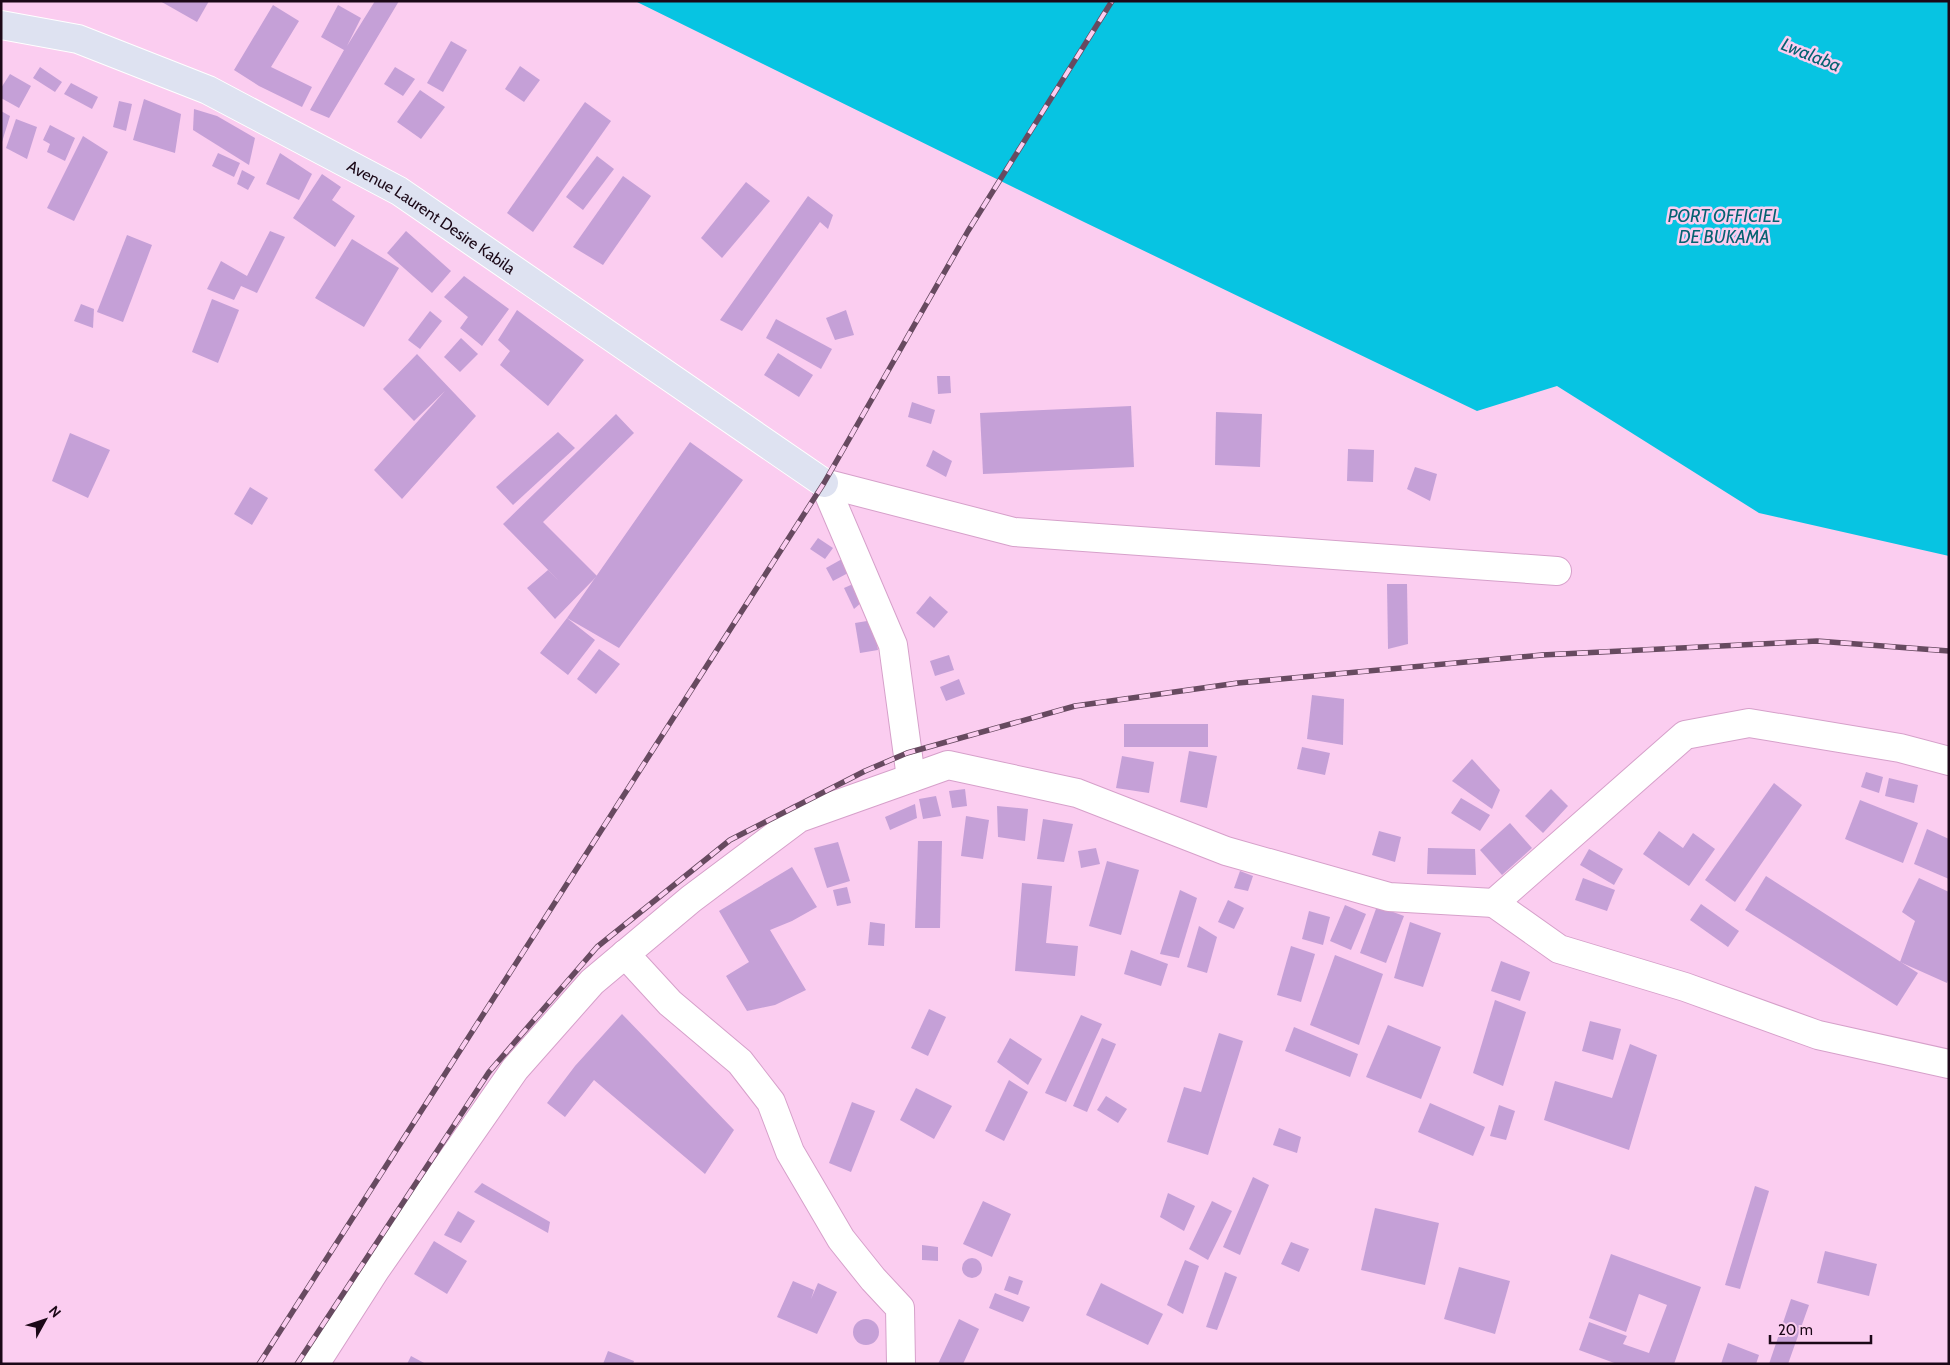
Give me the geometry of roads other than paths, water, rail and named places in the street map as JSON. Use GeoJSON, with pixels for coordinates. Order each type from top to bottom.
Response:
{"type":"FeatureCollection","features":[{"type":"Feature","properties":{"kind":"main road","name":"Avenue Laurent Desire Kabila"},"geometry":{"type":"LineString","coordinates":[[1,25],[78,39],[208,90],[399,191],[824,483]]}},
{"type":"Feature","properties":{"kind":"street"},"geometry":{"type":"LineString","coordinates":[[824,483],[1014,532],[1557,571]]}},
{"type":"Feature","properties":{"kind":"street"},"geometry":{"type":"LineString","coordinates":[[824,483],[893,645],[911,778]]}},
{"type":"Feature","properties":{"kind":"street"},"geometry":{"type":"LineString","coordinates":[[1494,903],[1685,735],[1749,723],[1900,748],[1949,762]]}},
{"type":"Feature","properties":{"kind":"street"},"geometry":{"type":"LineString","coordinates":[[315,1364],[376,1269],[515,1069],[592,982],[691,899],[799,818],[948,765],[1077,793],[1226,851],[1389,896],[1494,903],[1560,949],[1685,987],[1818,1035],[1949,1064]]}},
{"type":"Feature","properties":{"kind":"street"},"geometry":{"type":"LineString","coordinates":[[625,954],[670,1003],[740,1062],[771,1102],[790,1152],[841,1238],[873,1279],[900,1308],[901,1364]]}},
{"type":"Feature","properties":{"kind":"water","name":"PORT OFFICIEL DE BUKAMA"},"geometry":{"type":"Polygon","coordinates":[[[635,1],[1949,1],[1949,556],[1759,513],[1557,386],[1477,411],[1084,222],[635,1]]]}},
{"type":"Feature","properties":{"kind":"railway"},"geometry":{"type":"LineString","coordinates":[[259,1364],[824,483],[968,231],[1112,1]]}},
{"type":"Feature","properties":{"kind":"railway"},"geometry":{"type":"LineString","coordinates":[[297,1364],[489,1072],[597,947],[730,840],[865,771],[907,753],[1075,706],[1238,683],[1542,655],[1817,641],[1949,651]]}},
{"type":"Feature","properties":{"kind":"water label","name":"Lwalaba"},"geometry":{"type":"Point","coordinates":[1811,55]}}]}
